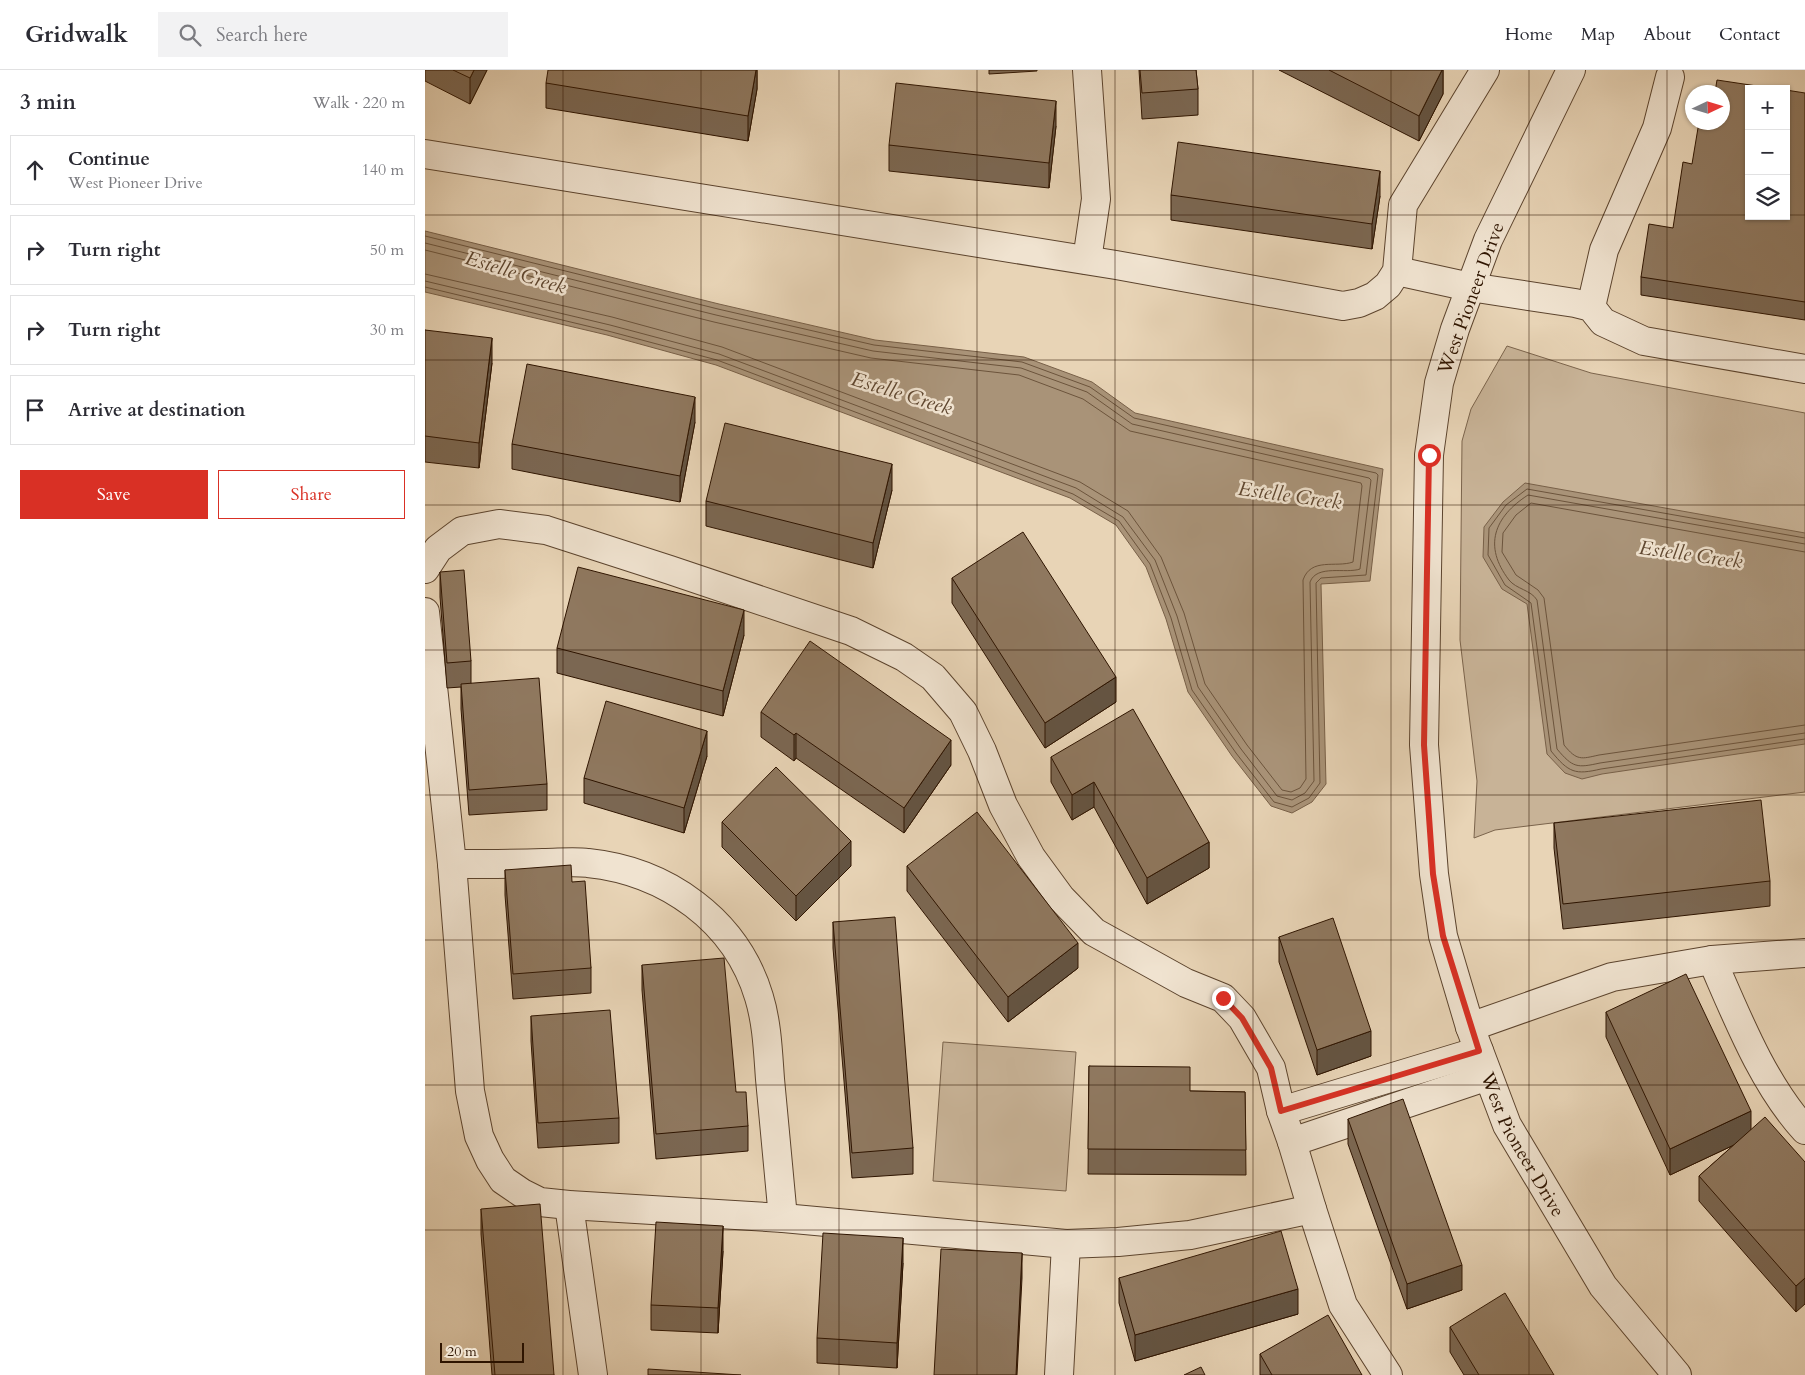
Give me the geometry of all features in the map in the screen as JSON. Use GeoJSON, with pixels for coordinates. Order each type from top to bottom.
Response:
{"type":"FeatureCollection","features":[{"type":"Feature","properties":{"kind":"street"},"geometry":{"type":"LineString","coordinates":[[1087,70],[1096,199],[1087,260]]}},
{"type":"Feature","properties":{"kind":"street"},"geometry":{"type":"LineString","coordinates":[[425,154],[1087,260],[1343,306],[1359,303],[1375,296],[1388,285],[1397,271],[1403,205],[1485,70]]}},
{"type":"Feature","properties":{"kind":"street","name":"West Pioneer Drive"},"geometry":{"type":"LineString","coordinates":[[1571,70],[1488,240],[1455,329],[1439,383],[1429,455],[1424,745],[1433,874],[1443,936],[1479,1051],[1507,1125],[1603,1286],[1677,1375]]}},
{"type":"Feature","properties":{"kind":"street"},"geometry":{"type":"LineString","coordinates":[[1591,307],[1604,250],[1657,128],[1667,72]]}},
{"type":"Feature","properties":{"kind":"street"},"geometry":{"type":"LineString","coordinates":[[1397,271],[1471,287],[1591,307],[1603,322],[1644,341],[1805,370]]}},
{"type":"Feature","properties":{"kind":"street"},"geometry":{"type":"LineString","coordinates":[[425,569],[438,550],[463,530],[499,524],[545,530],[851,631],[904,657],[933,677],[963,712],[1008,814],[1031,857],[1061,898],[1094,932],[1186,983],[1223,998],[1242,1018],[1271,1068],[1281,1111],[1343,1305],[1388,1375]]}},
{"type":"Feature","properties":{"kind":"street"},"geometry":{"type":"LineString","coordinates":[[425,612],[452,864],[470,1090],[479,1136],[490,1160],[503,1180],[522,1194],[540,1202],[569,1205],[783,1218],[1066,1244],[1118,1242],[1190,1235],[1312,1209]]}},
{"type":"Feature","properties":{"kind":"street"},"geometry":{"type":"LineString","coordinates":[[452,864],[588,863],[616,868],[668,886],[693,901],[713,919],[748,968],[760,998],[766,1033],[783,1218]]}},
{"type":"Feature","properties":{"kind":"street"},"geometry":{"type":"LineString","coordinates":[[1292,1142],[1479,1051],[1612,977],[1712,960],[1805,953]]}},
{"type":"Feature","properties":{"kind":"street"},"geometry":{"type":"LineString","coordinates":[[1712,960],[1766,1075],[1805,1130]]}},
{"type":"Feature","properties":{"kind":"street"},"geometry":{"type":"LineString","coordinates":[[1281,1111],[1479,1051]]}},
{"type":"Feature","properties":{"kind":"street"},"geometry":{"type":"LineString","coordinates":[[569,1205],[593,1375]]}},
{"type":"Feature","properties":{"kind":"street"},"geometry":{"type":"LineString","coordinates":[[1059,1375],[1066,1244]]}},
{"type":"Feature","properties":{"kind":"shaded area"},"geometry":{"type":"Polygon","coordinates":[[[1507,346],[1591,373],[1805,413],[1805,792],[1495,830],[1474,838],[1477,781],[1460,640],[1462,441],[1471,409],[1507,346]]]}},
{"type":"Feature","properties":{"kind":"shaded area"},"geometry":{"type":"Polygon","coordinates":[[[943,1042],[1076,1052],[1066,1191],[933,1181],[943,1042]]]}},
{"type":"Feature","properties":{"kind":"water","name":"Estelle Creek"},"geometry":{"type":"Polygon","coordinates":[[[425,231],[719,304],[875,340],[1024,357],[1092,382],[1135,413],[1383,469],[1370,581],[1321,584],[1326,784],[1312,802],[1292,813],[1271,806],[1232,756],[1188,692],[1166,619],[1146,567],[1116,525],[1070,498],[716,365],[607,335],[425,292],[425,231]]]}},
{"type":"Feature","properties":{"kind":"water","name":"Estelle Creek"},"geometry":{"type":"Polygon","coordinates":[[[1525,483],[1805,533],[1805,744],[1602,774],[1582,779],[1565,773],[1547,754],[1527,604],[1502,589],[1483,557],[1484,527],[1503,502],[1525,483]]]}},
{"type":"Feature","properties":{"kind":"building"},"geometry":{"type":"Polygon","coordinates":[[[453,70],[474,70],[470,78],[453,70]]]}},
{"type":"Feature","properties":{"kind":"building"},"geometry":{"type":"Polygon","coordinates":[[[548,70],[756,70],[748,116],[546,83],[548,70]]]}},
{"type":"Feature","properties":{"kind":"building"},"geometry":{"type":"Polygon","coordinates":[[[1140,70],[1196,70],[1198,89],[1142,93],[1140,70]]]}},
{"type":"Feature","properties":{"kind":"building"},"geometry":{"type":"Polygon","coordinates":[[[1329,70],[1442,70],[1419,116],[1329,70]]]}},
{"type":"Feature","properties":{"kind":"building"},"geometry":{"type":"Polygon","coordinates":[[[1717,80],[1750,85],[1745,85],[1745,220],[1790,220],[1790,91],[1805,93],[1805,302],[1641,277],[1649,224],[1673,228],[1683,162],[1692,164],[1698,130],[1730,130],[1730,85],[1716,85],[1717,80]]]}},
{"type":"Feature","properties":{"kind":"building"},"geometry":{"type":"Polygon","coordinates":[[[896,83],[1056,101],[1049,163],[889,145],[896,83]]]}},
{"type":"Feature","properties":{"kind":"building"},"geometry":{"type":"Polygon","coordinates":[[[1178,142],[1380,171],[1372,224],[1171,195],[1178,142]]]}},
{"type":"Feature","properties":{"kind":"building"},"geometry":{"type":"Polygon","coordinates":[[[425,330],[492,338],[479,443],[425,436],[425,330]]]}},
{"type":"Feature","properties":{"kind":"building"},"geometry":{"type":"Polygon","coordinates":[[[527,364],[695,397],[680,476],[512,444],[527,364]]]}},
{"type":"Feature","properties":{"kind":"building"},"geometry":{"type":"Polygon","coordinates":[[[725,423],[892,464],[873,543],[706,501],[725,423]]]}},
{"type":"Feature","properties":{"kind":"building"},"geometry":{"type":"Polygon","coordinates":[[[1023,532],[1116,677],[1045,723],[952,578],[1023,532]]]}},
{"type":"Feature","properties":{"kind":"building"},"geometry":{"type":"Polygon","coordinates":[[[578,567],[744,610],[723,691],[557,648],[578,567]]]}},
{"type":"Feature","properties":{"kind":"building"},"geometry":{"type":"Polygon","coordinates":[[[464,570],[471,661],[447,663],[440,572],[464,570]]]}},
{"type":"Feature","properties":{"kind":"building"},"geometry":{"type":"Polygon","coordinates":[[[810,641],[951,740],[904,808],[796,733],[794,735],[761,712],[810,641]]]}},
{"type":"Feature","properties":{"kind":"building"},"geometry":{"type":"Polygon","coordinates":[[[539,678],[547,784],[469,790],[461,684],[539,678]]]}},
{"type":"Feature","properties":{"kind":"building"},"geometry":{"type":"Polygon","coordinates":[[[606,701],[707,731],[684,808],[584,778],[606,701]]]}},
{"type":"Feature","properties":{"kind":"building"},"geometry":{"type":"Polygon","coordinates":[[[1133,709],[1209,842],[1147,878],[1094,782],[1072,795],[1051,757],[1133,709]]]}},
{"type":"Feature","properties":{"kind":"building"},"geometry":{"type":"Polygon","coordinates":[[[776,767],[851,841],[796,896],[722,822],[776,767]]]}},
{"type":"Feature","properties":{"kind":"building"},"geometry":{"type":"Polygon","coordinates":[[[1761,800],[1770,881],[1563,904],[1554,823],[1761,800]]]}},
{"type":"Feature","properties":{"kind":"building"},"geometry":{"type":"Polygon","coordinates":[[[977,812],[1078,943],[1008,997],[907,866],[977,812]]]}},
{"type":"Feature","properties":{"kind":"building"},"geometry":{"type":"Polygon","coordinates":[[[571,865],[572,882],[585,881],[591,968],[513,974],[505,870],[571,865]]]}},
{"type":"Feature","properties":{"kind":"building"},"geometry":{"type":"Polygon","coordinates":[[[895,917],[913,1148],[852,1153],[833,922],[895,917]]]}},
{"type":"Feature","properties":{"kind":"building"},"geometry":{"type":"Polygon","coordinates":[[[1333,918],[1371,1031],[1317,1050],[1279,937],[1333,918]]]}},
{"type":"Feature","properties":{"kind":"building"},"geometry":{"type":"Polygon","coordinates":[[[724,958],[736,1092],[746,1092],[748,1126],[656,1134],[642,965],[724,958]]]}},
{"type":"Feature","properties":{"kind":"building"},"geometry":{"type":"Polygon","coordinates":[[[1686,974],[1751,1111],[1670,1149],[1606,1012],[1686,974]]]}},
{"type":"Feature","properties":{"kind":"building"},"geometry":{"type":"Polygon","coordinates":[[[610,1010],[619,1118],[538,1123],[531,1016],[610,1010]]]}},
{"type":"Feature","properties":{"kind":"building"},"geometry":{"type":"Polygon","coordinates":[[[1089,1066],[1190,1067],[1190,1091],[1245,1092],[1246,1150],[1088,1149],[1089,1066]]]}},
{"type":"Feature","properties":{"kind":"building"},"geometry":{"type":"Polygon","coordinates":[[[1403,1099],[1462,1265],[1407,1284],[1348,1119],[1403,1099]]]}},
{"type":"Feature","properties":{"kind":"building"},"geometry":{"type":"Polygon","coordinates":[[[1765,1117],[1805,1162],[1805,1278],[1796,1286],[1699,1176],[1765,1117]]]}},
{"type":"Feature","properties":{"kind":"building"},"geometry":{"type":"Polygon","coordinates":[[[540,1204],[554,1375],[495,1375],[481,1209],[540,1204]]]}},
{"type":"Feature","properties":{"kind":"building"},"geometry":{"type":"Polygon","coordinates":[[[656,1222],[723,1226],[718,1308],[651,1305],[656,1222]]]}},
{"type":"Feature","properties":{"kind":"building"},"geometry":{"type":"Polygon","coordinates":[[[1281,1231],[1298,1289],[1135,1335],[1119,1278],[1281,1231]]]}},
{"type":"Feature","properties":{"kind":"building"},"geometry":{"type":"Polygon","coordinates":[[[823,1233],[903,1238],[897,1343],[817,1338],[823,1233]]]}},
{"type":"Feature","properties":{"kind":"building"},"geometry":{"type":"Polygon","coordinates":[[[941,1249],[1022,1253],[1016,1375],[934,1375],[941,1249]]]}},
{"type":"Feature","properties":{"kind":"building"},"geometry":{"type":"Polygon","coordinates":[[[1505,1293],[1554,1375],[1479,1375],[1450,1327],[1505,1293]]]}},
{"type":"Feature","properties":{"kind":"building"},"geometry":{"type":"Polygon","coordinates":[[[1328,1315],[1362,1375],[1272,1375],[1260,1354],[1328,1315]]]}},
{"type":"Feature","properties":{"kind":"building"},"geometry":{"type":"Polygon","coordinates":[[[1201,1367],[1205,1375],[1184,1375],[1201,1367]]]}},
{"type":"Feature","properties":{"kind":"building"},"geometry":{"type":"Polygon","coordinates":[[[648,1369],[741,1375],[648,1375],[648,1369]]]}},
{"type":"Feature","properties":{"kind":"route"},"geometry":{"type":"LineString","coordinates":[[1223,998],[1242,1018],[1271,1068],[1281,1111],[1479,1051],[1443,936],[1433,874],[1424,745],[1426,533],[1429,455]]}}]}
